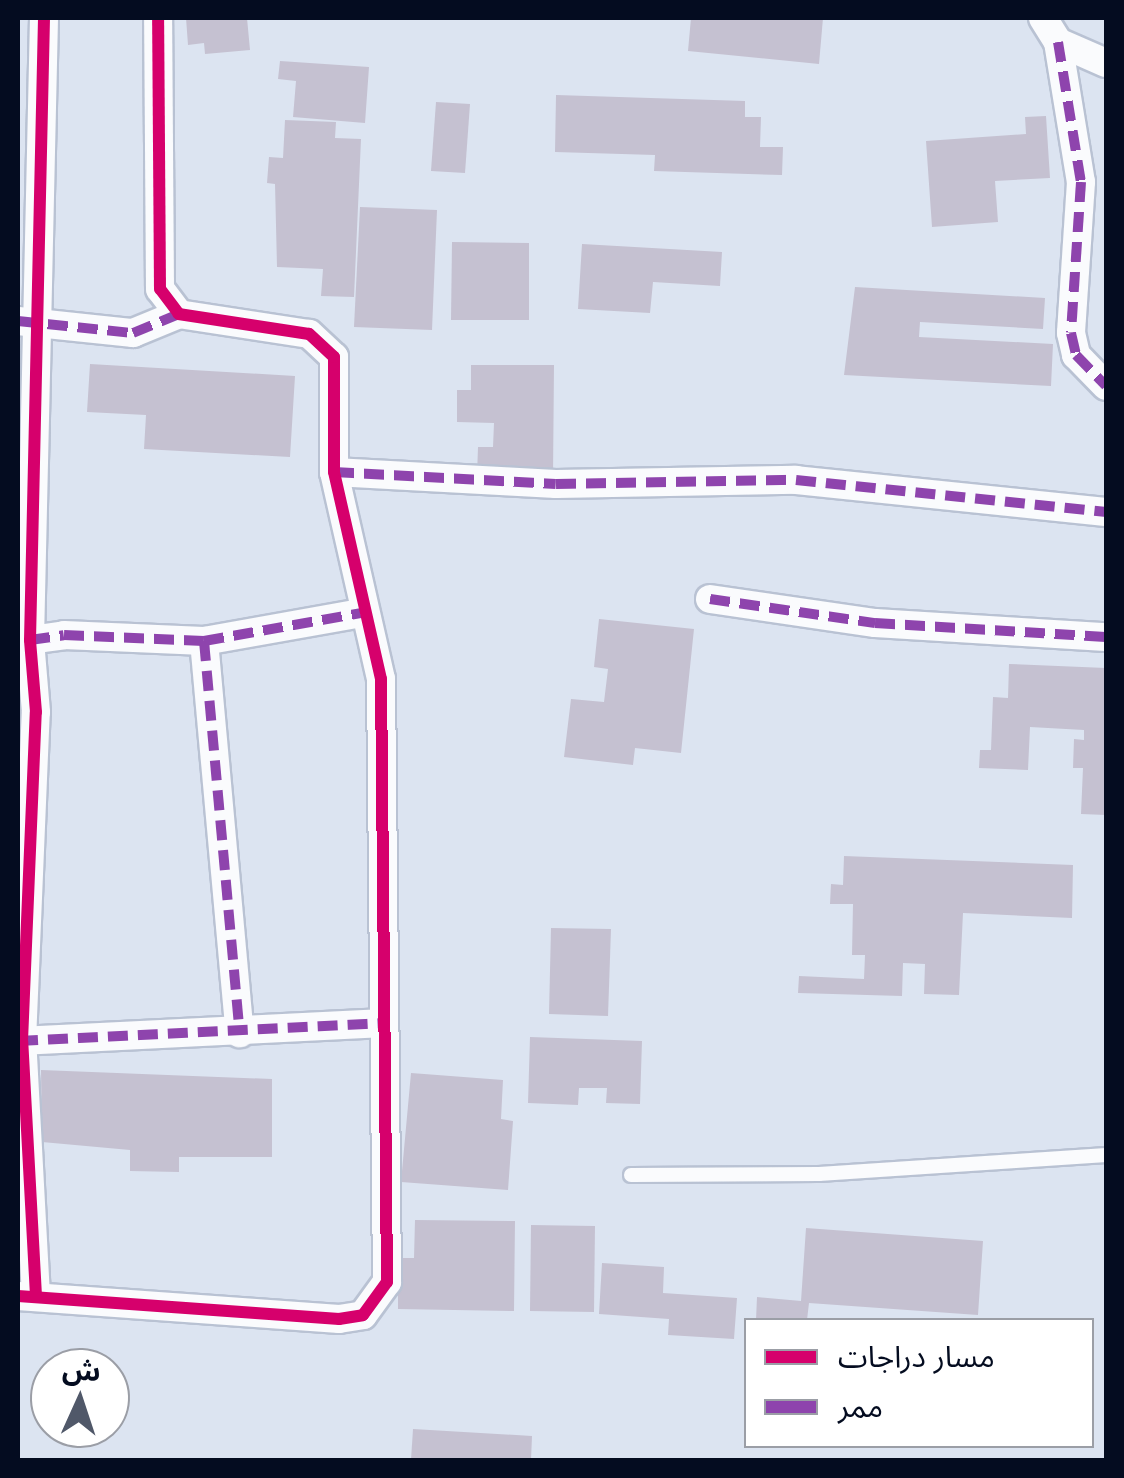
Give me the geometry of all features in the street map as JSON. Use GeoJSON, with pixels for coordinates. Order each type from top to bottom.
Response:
{"type":"FeatureCollection","features":[{"type":"Feature","properties":{"kind":"street"},"geometry":{"type":"LineString","coordinates":[[30,324],[133,333],[179,314],[309,334],[334,357],[334,472],[362,613],[374,634],[381,679],[381,1023],[387,1282],[363,1315],[308,1318],[27,1296],[20,1041],[36,712],[25,600],[30,147],[44,18]]}},
{"type":"Feature","properties":{"kind":"street"},"geometry":{"type":"LineString","coordinates":[[158,18],[160,289],[179,314]]}},
{"type":"Feature","properties":{"kind":"street"},"geometry":{"type":"LineString","coordinates":[[1044,18],[1058,42],[1081,182],[1071,333],[1076,355],[1106,386]]}},
{"type":"Feature","properties":{"kind":"street"},"geometry":{"type":"LineString","coordinates":[[1058,42],[1106,63]]}},
{"type":"Feature","properties":{"kind":"street"},"geometry":{"type":"LineString","coordinates":[[334,472],[556,484],[796,480],[1106,512]]}},
{"type":"Feature","properties":{"kind":"street"},"geometry":{"type":"LineString","coordinates":[[710,599],[875,623],[1106,637]]}},
{"type":"Feature","properties":{"kind":"street"},"geometry":{"type":"LineString","coordinates":[[30,640],[64,635],[204,641],[362,613]]}},
{"type":"Feature","properties":{"kind":"street"},"geometry":{"type":"LineString","coordinates":[[204,641],[240,1033]]}},
{"type":"Feature","properties":{"kind":"street"},"geometry":{"type":"LineString","coordinates":[[20,1041],[381,1023]]}},
{"type":"Feature","properties":{"kind":"lane"},"geometry":{"type":"LineString","coordinates":[[631,1174],[819,1174],[1106,1154]]}},
{"type":"Feature","properties":{"kind":"building"},"geometry":{"type":"Polygon","coordinates":[[[186,18],[247,18],[250,50],[205,54],[204,43],[188,45],[186,18]]]}},
{"type":"Feature","properties":{"kind":"building"},"geometry":{"type":"Polygon","coordinates":[[[691,18],[823,18],[819,64],[688,51],[691,18]]]}},
{"type":"Feature","properties":{"kind":"building"},"geometry":{"type":"Polygon","coordinates":[[[280,61],[369,67],[365,123],[293,117],[296,81],[278,79],[280,61]]]}},
{"type":"Feature","properties":{"kind":"building"},"geometry":{"type":"Polygon","coordinates":[[[556,95],[745,101],[745,117],[761,117],[760,147],[783,147],[782,175],[654,171],[655,155],[555,152],[556,95]]]}},
{"type":"Feature","properties":{"kind":"building"},"geometry":{"type":"Polygon","coordinates":[[[436,102],[470,104],[465,173],[431,171],[436,102]]]}},
{"type":"Feature","properties":{"kind":"building"},"geometry":{"type":"Polygon","coordinates":[[[1046,116],[1050,178],[995,181],[998,222],[932,227],[926,141],[1026,134],[1025,117],[1046,116]]]}},
{"type":"Feature","properties":{"kind":"building"},"geometry":{"type":"Polygon","coordinates":[[[285,120],[336,122],[335,138],[361,139],[354,297],[321,296],[323,269],[277,267],[275,184],[267,183],[269,157],[283,158],[285,120]]]}},
{"type":"Feature","properties":{"kind":"building"},"geometry":{"type":"Polygon","coordinates":[[[360,207],[437,210],[432,330],[354,327],[360,207]]]}},
{"type":"Feature","properties":{"kind":"building"},"geometry":{"type":"Polygon","coordinates":[[[452,242],[529,243],[529,320],[451,320],[452,242]]]}},
{"type":"Feature","properties":{"kind":"building"},"geometry":{"type":"Polygon","coordinates":[[[582,244],[722,252],[720,286],[653,282],[650,313],[578,309],[582,244]]]}},
{"type":"Feature","properties":{"kind":"building"},"geometry":{"type":"Polygon","coordinates":[[[855,287],[1045,298],[1043,329],[920,322],[919,337],[1053,344],[1051,386],[844,375],[855,287]]]}},
{"type":"Feature","properties":{"kind":"building"},"geometry":{"type":"Polygon","coordinates":[[[90,364],[295,376],[290,457],[144,449],[146,415],[87,412],[90,364]]]}},
{"type":"Feature","properties":{"kind":"building"},"geometry":{"type":"Polygon","coordinates":[[[471,365],[554,365],[553,476],[477,476],[478,447],[493,447],[494,423],[457,422],[457,390],[471,390],[471,365]]]}},
{"type":"Feature","properties":{"kind":"building"},"geometry":{"type":"Polygon","coordinates":[[[599,619],[694,629],[681,753],[635,748],[633,765],[564,757],[571,699],[604,702],[608,669],[594,667],[599,619]]]}},
{"type":"Feature","properties":{"kind":"building"},"geometry":{"type":"Polygon","coordinates":[[[1009,664],[1106,668],[1106,815],[1081,814],[1083,768],[1073,768],[1074,739],[1084,740],[1084,730],[1030,727],[1028,770],[979,768],[980,750],[991,750],[993,697],[1008,698],[1009,664]]]}},
{"type":"Feature","properties":{"kind":"building"},"geometry":{"type":"Polygon","coordinates":[[[844,856],[1073,865],[1072,918],[963,913],[959,995],[924,994],[925,964],[903,963],[902,996],[798,993],[799,976],[864,979],[865,955],[852,955],[853,904],[830,904],[831,884],[843,885],[844,856]]]}},
{"type":"Feature","properties":{"kind":"building"},"geometry":{"type":"Polygon","coordinates":[[[551,928],[611,929],[608,1016],[549,1014],[551,928]]]}},
{"type":"Feature","properties":{"kind":"building"},"geometry":{"type":"Polygon","coordinates":[[[530,1037],[642,1041],[640,1104],[606,1103],[607,1088],[579,1088],[578,1105],[528,1103],[530,1037]]]}},
{"type":"Feature","properties":{"kind":"building"},"geometry":{"type":"Polygon","coordinates":[[[41,1070],[272,1079],[272,1157],[179,1157],[179,1172],[130,1171],[130,1150],[42,1142],[41,1070]]]}},
{"type":"Feature","properties":{"kind":"building"},"geometry":{"type":"Polygon","coordinates":[[[411,1073],[503,1080],[501,1119],[513,1121],[508,1190],[401,1182],[411,1073]]]}},
{"type":"Feature","properties":{"kind":"building"},"geometry":{"type":"Polygon","coordinates":[[[415,1220],[515,1221],[514,1311],[398,1309],[398,1258],[414,1258],[415,1220]]]}},
{"type":"Feature","properties":{"kind":"building"},"geometry":{"type":"Polygon","coordinates":[[[531,1225],[595,1226],[594,1312],[530,1311],[531,1225]]]}},
{"type":"Feature","properties":{"kind":"building"},"geometry":{"type":"Polygon","coordinates":[[[806,1228],[983,1241],[978,1315],[809,1303],[807,1318],[756,1318],[757,1297],[801,1301],[806,1228]]]}},
{"type":"Feature","properties":{"kind":"building"},"geometry":{"type":"Polygon","coordinates":[[[602,1263],[664,1267],[663,1293],[737,1298],[734,1339],[668,1335],[669,1319],[599,1314],[602,1263]]]}},
{"type":"Feature","properties":{"kind":"building"},"geometry":{"type":"Polygon","coordinates":[[[413,1429],[532,1436],[531,1460],[411,1460],[413,1429]]]}},
{"type":"Feature","properties":{"kind":"marked path"},"geometry":{"type":"LineString","coordinates":[[1058,42],[1081,182],[1071,333],[1076,355],[1106,386]]}},
{"type":"Feature","properties":{"kind":"marked path"},"geometry":{"type":"LineString","coordinates":[[18,321],[133,333],[179,314]]}},
{"type":"Feature","properties":{"kind":"marked path"},"geometry":{"type":"LineString","coordinates":[[334,472],[556,484],[796,480],[1106,512]]}},
{"type":"Feature","properties":{"kind":"marked path"},"geometry":{"type":"LineString","coordinates":[[710,599],[875,623],[1106,637]]}},
{"type":"Feature","properties":{"kind":"marked path"},"geometry":{"type":"LineString","coordinates":[[30,640],[64,635],[204,641],[361,613]]}},
{"type":"Feature","properties":{"kind":"marked path"},"geometry":{"type":"LineString","coordinates":[[204,641],[240,1033]]}},
{"type":"Feature","properties":{"kind":"marked path"},"geometry":{"type":"LineString","coordinates":[[18,1041],[381,1023]]}},
{"type":"Feature","properties":{"kind":"cycle path"},"geometry":{"type":"LineString","coordinates":[[36,1296],[22,1041],[36,712],[30,640],[44,18]]}},
{"type":"Feature","properties":{"kind":"cycle path"},"geometry":{"type":"LineString","coordinates":[[18,1296],[339,1319],[363,1315],[387,1282],[381,679],[334,472],[334,357],[309,334],[179,314],[160,289],[158,18]]}}]}
